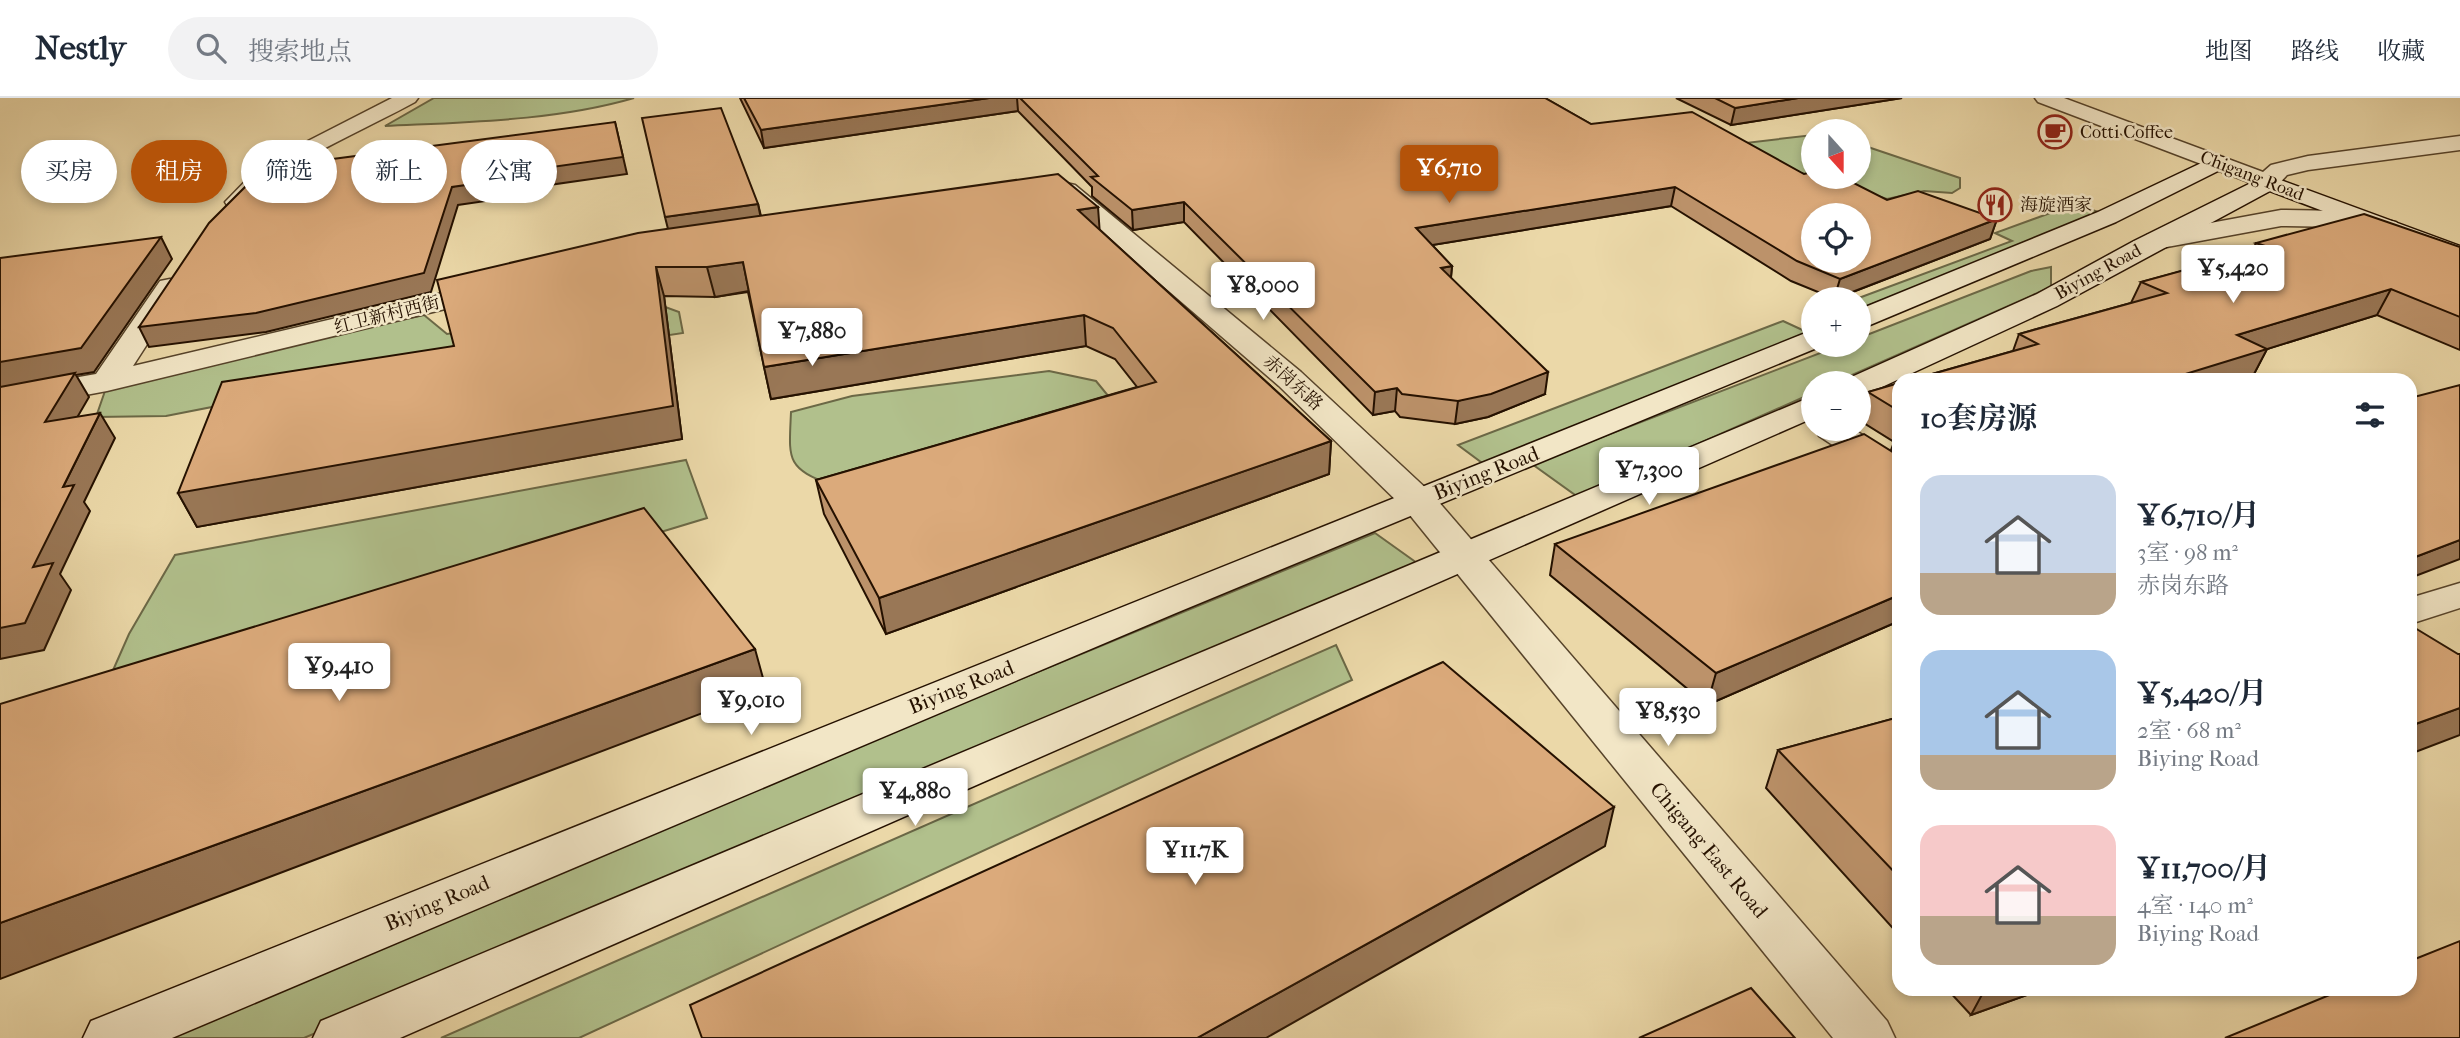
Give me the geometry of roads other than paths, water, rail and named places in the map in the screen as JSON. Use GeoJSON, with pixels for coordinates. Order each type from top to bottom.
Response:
{"type":"FeatureCollection","features":[{"type":"Feature","properties":{"kind":"main road"},"geometry":{"type":"LineString","coordinates":[[221,219],[269,170],[408,98]]}},
{"type":"Feature","properties":{"kind":"main road","name":"Chigang Road"},"geometry":{"type":"LineString","coordinates":[[2045,98],[2460,255]]}},
{"type":"Feature","properties":{"kind":"main road"},"geometry":{"type":"LineString","coordinates":[[1871,316],[2107,216],[2216,163],[2261,151],[2460,126]]}},
{"type":"Feature","properties":{"kind":"main road","name":"Biying Road"},"geometry":{"type":"LineString","coordinates":[[1871,380],[2047,300],[2254,192],[2279,170],[2308,163],[2460,143]]}},
{"type":"Feature","properties":{"kind":"main road","name":"赤岗东路"},"geometry":{"type":"LineString","coordinates":[[1026,196],[1066,190],[1290,379],[1418,501]]}},
{"type":"Feature","properties":{"kind":"main road"},"geometry":{"type":"LineString","coordinates":[[2156,241],[2230,225],[2281,218],[2342,219],[2387,227]]}},
{"type":"Feature","properties":{"kind":"main road"},"geometry":{"type":"LineString","coordinates":[[107,382],[183,268]]}},
{"type":"Feature","properties":{"kind":"main road","name":"红卫新村西街"},"geometry":{"type":"LineString","coordinates":[[0,401],[107,382],[512,284]]}},
{"type":"Feature","properties":{"kind":"main road","name":"Biying Road"},"geometry":{"type":"LineString","coordinates":[[111,1038],[1801,345]]}},
{"type":"Feature","properties":{"kind":"main road"},"geometry":{"type":"LineString","coordinates":[[341,1038],[1463,556],[1801,422]]}},
{"type":"Feature","properties":{"kind":"main road"},"geometry":{"type":"LineString","coordinates":[[1851,441],[1892,469]]}},
{"type":"Feature","properties":{"kind":"main road","name":"Chigang East Road"},"geometry":{"type":"LineString","coordinates":[[1418,501],[1867,1038]]}},
{"type":"Feature","properties":{"kind":"main road"},"geometry":{"type":"LineString","coordinates":[[2417,609],[2460,595]]}},
{"type":"Feature","properties":{"kind":"place","name":"Cotti Coffee"},"geometry":{"type":"Point","coordinates":[2055,132]}},
{"type":"Feature","properties":{"kind":"place","name":"海旋酒家"},"geometry":{"type":"Point","coordinates":[1995,205]}}]}
